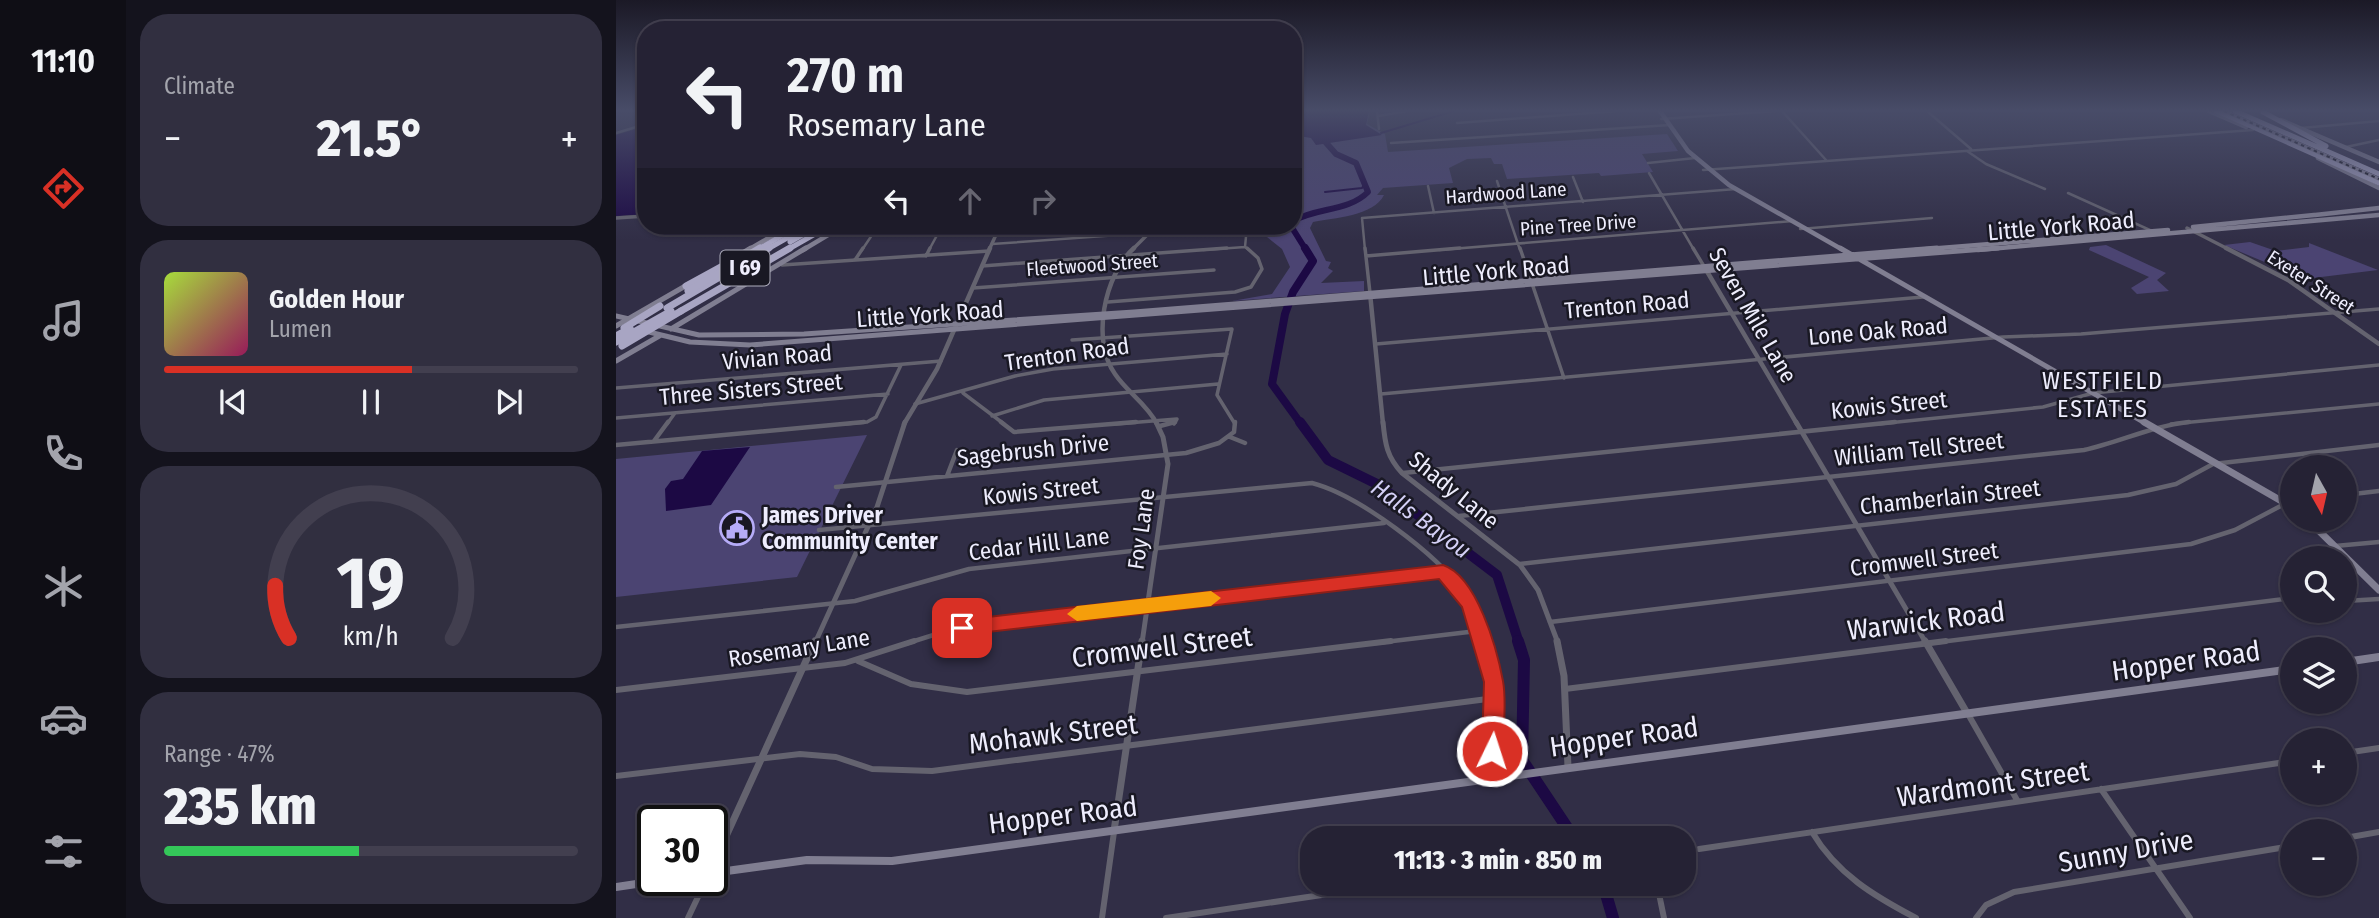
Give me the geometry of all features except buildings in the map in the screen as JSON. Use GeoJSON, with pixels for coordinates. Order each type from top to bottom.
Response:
{"type":"FeatureCollection","features":[{"type":"Feature","properties":{"kind":"highway"},"geometry":{"type":"LineString","coordinates":[[2311,154],[2379,185]]}},
{"type":"Feature","properties":{"kind":"highway"},"geometry":{"type":"LineString","coordinates":[[2334,154],[2379,173]]}},
{"type":"Feature","properties":{"kind":"highway"},"geometry":{"type":"LineString","coordinates":[[2343,154],[2379,173]]}},
{"type":"Feature","properties":{"kind":"highway"},"geometry":{"type":"LineString","coordinates":[[667,308],[687,288],[784,235]]}},
{"type":"Feature","properties":{"kind":"highway","name":"I 69"},"geometry":{"type":"LineString","coordinates":[[618,346],[667,308],[793,235]]}},
{"type":"Feature","properties":{"kind":"highway","name":"I 69"},"geometry":{"type":"LineString","coordinates":[[667,308],[801,235]]}},
{"type":"Feature","properties":{"kind":"highway","name":"I 69"},"geometry":{"type":"LineString","coordinates":[[616,330],[772,258],[813,235]]}},
{"type":"Feature","properties":{"kind":"highway"},"geometry":{"type":"LineString","coordinates":[[772,258],[818,235]]}},
{"type":"Feature","properties":{"kind":"main road"},"geometry":{"type":"LineString","coordinates":[[1689,154],[1705,170],[1734,190],[1851,256]]}},
{"type":"Feature","properties":{"kind":"main road"},"geometry":{"type":"LineString","coordinates":[[2309,154],[2379,185]]}},
{"type":"Feature","properties":{"kind":"main road"},"geometry":{"type":"LineString","coordinates":[[2361,154],[2379,161]]}},
{"type":"Feature","properties":{"kind":"main road","name":"Little York Road"},"geometry":{"type":"LineString","coordinates":[[616,330],[731,345],[798,341],[956,325],[1012,326],[1187,310],[1300,304],[1533,283],[2032,246],[2239,228],[2314,217],[2379,212]]}},
{"type":"Feature","properties":{"kind":"main road","name":"Little York Road"},"geometry":{"type":"LineString","coordinates":[[1706,270],[2308,216],[2321,219],[2379,212]]}},
{"type":"Feature","properties":{"kind":"main road"},"geometry":{"type":"LineString","coordinates":[[2232,223],[2239,228]]}},
{"type":"Feature","properties":{"kind":"main road"},"geometry":{"type":"LineString","coordinates":[[1802,229],[2280,496]]}},
{"type":"Feature","properties":{"kind":"main road"},"geometry":{"type":"LineString","coordinates":[[687,288],[774,235]]}},
{"type":"Feature","properties":{"kind":"main road"},"geometry":{"type":"LineString","coordinates":[[616,361],[827,235]]}},
{"type":"Feature","properties":{"kind":"main road"},"geometry":{"type":"LineString","coordinates":[[716,303],[834,235]]}},
{"type":"Feature","properties":{"kind":"main road"},"geometry":{"type":"LineString","coordinates":[[2027,242],[2032,246]]}},
{"type":"Feature","properties":{"kind":"main road"},"geometry":{"type":"LineString","coordinates":[[1830,258],[1837,254],[1833,248]]}},
{"type":"Feature","properties":{"kind":"main road"},"geometry":{"type":"LineString","coordinates":[[1876,271],[1872,262],[1882,258]]}},
{"type":"Feature","properties":{"kind":"main road","name":"Little York Road"},"geometry":{"type":"LineString","coordinates":[[1267,304],[1305,298],[1371,296]]}},
{"type":"Feature","properties":{"kind":"main road"},"geometry":{"type":"LineString","coordinates":[[616,316],[667,308]]}},
{"type":"Feature","properties":{"kind":"main road"},"geometry":{"type":"LineString","coordinates":[[667,308],[647,313],[669,320],[693,317]]}},
{"type":"Feature","properties":{"kind":"main road"},"geometry":{"type":"LineString","coordinates":[[616,330],[630,318],[667,308]]}},
{"type":"Feature","properties":{"kind":"main road","name":"Little York Road"},"geometry":{"type":"LineString","coordinates":[[616,316],[699,335],[735,337],[1104,317]]}},
{"type":"Feature","properties":{"kind":"main road"},"geometry":{"type":"LineString","coordinates":[[1012,326],[1021,320]]}},
{"type":"Feature","properties":{"kind":"main road"},"geometry":{"type":"LineString","coordinates":[[616,330],[636,336],[647,343],[677,339]]}},
{"type":"Feature","properties":{"kind":"main road"},"geometry":{"type":"LineString","coordinates":[[798,341],[804,334]]}},
{"type":"Feature","properties":{"kind":"main road"},"geometry":{"type":"LineString","coordinates":[[2320,532],[2335,546]]}},
{"type":"Feature","properties":{"kind":"main road"},"geometry":{"type":"LineString","coordinates":[[2357,568],[2379,590]]}},
{"type":"Feature","properties":{"kind":"main road"},"geometry":{"type":"LineString","coordinates":[[2357,660],[2379,657]]}},
{"type":"Feature","properties":{"kind":"main road","name":"Hopper Road"},"geometry":{"type":"LineString","coordinates":[[728,871],[807,860],[892,861],[2280,671]]}},
{"type":"Feature","properties":{"kind":"main road"},"geometry":{"type":"LineString","coordinates":[[616,887],[637,884]]}},
{"type":"Feature","properties":{"kind":"street"},"geometry":{"type":"LineString","coordinates":[[1821,154],[1827,161]]}},
{"type":"Feature","properties":{"kind":"street"},"geometry":{"type":"LineString","coordinates":[[1705,170],[1918,154]]}},
{"type":"Feature","properties":{"kind":"street"},"geometry":{"type":"LineString","coordinates":[[1972,154],[1986,164],[2045,189]]}},
{"type":"Feature","properties":{"kind":"street"},"geometry":{"type":"LineString","coordinates":[[1648,163],[1695,161]]}},
{"type":"Feature","properties":{"kind":"street","name":"Seven Mile Lane"},"geometry":{"type":"LineString","coordinates":[[1649,173],[2017,801]]}},
{"type":"Feature","properties":{"kind":"street"},"geometry":{"type":"LineString","coordinates":[[1573,177],[1583,202]]}},
{"type":"Feature","properties":{"kind":"street"},"geometry":{"type":"LineString","coordinates":[[1497,181],[1564,378]]}},
{"type":"Feature","properties":{"kind":"street"},"geometry":{"type":"LineString","coordinates":[[1428,186],[1434,213]]}},
{"type":"Feature","properties":{"kind":"street","name":"Hardwood Lane"},"geometry":{"type":"LineString","coordinates":[[1362,218],[1734,190]]}},
{"type":"Feature","properties":{"kind":"street"},"geometry":{"type":"LineString","coordinates":[[2068,193],[2152,231]]}},
{"type":"Feature","properties":{"kind":"street"},"geometry":{"type":"LineString","coordinates":[[616,218],[637,217]]}},
{"type":"Feature","properties":{"kind":"street","name":"Shady Lane"},"geometry":{"type":"LineString","coordinates":[[1362,218],[1385,447],[1390,460],[1402,473],[1520,565],[1535,582],[1550,622],[1565,689],[1565,752],[1568,768]]}},
{"type":"Feature","properties":{"kind":"street"},"geometry":{"type":"LineString","coordinates":[[1802,229],[1932,218]]}},
{"type":"Feature","properties":{"kind":"street","name":"Pine Tree Drive"},"geometry":{"type":"LineString","coordinates":[[1366,256],[1791,222]]}},
{"type":"Feature","properties":{"kind":"street","name":"Exeter Street"},"geometry":{"type":"LineString","coordinates":[[2187,228],[2279,275],[2379,344]]}},
{"type":"Feature","properties":{"kind":"street"},"geometry":{"type":"LineString","coordinates":[[855,261],[871,235]]}},
{"type":"Feature","properties":{"kind":"street"},"geometry":{"type":"LineString","coordinates":[[926,256],[937,235]]}},
{"type":"Feature","properties":{"kind":"street"},"geometry":{"type":"LineString","coordinates":[[728,832],[868,526],[887,482],[894,448],[915,404],[941,361],[996,235]]}},
{"type":"Feature","properties":{"kind":"street"},"geometry":{"type":"LineString","coordinates":[[992,244],[1123,235]]}},
{"type":"Feature","properties":{"kind":"street","name":"Foy Lane"},"geometry":{"type":"LineString","coordinates":[[1102,918],[1168,455],[1159,423],[1107,365],[1100,338],[1114,278],[1127,255],[1150,235]]}},
{"type":"Feature","properties":{"kind":"street"},"geometry":{"type":"LineString","coordinates":[[1245,247],[1246,235]]}},
{"type":"Feature","properties":{"kind":"street"},"geometry":{"type":"LineString","coordinates":[[982,266],[1245,247],[1258,258],[1262,269],[1258,281],[1246,289],[1108,302]]}},
{"type":"Feature","properties":{"kind":"street"},"geometry":{"type":"LineString","coordinates":[[782,265],[989,251]]}},
{"type":"Feature","properties":{"kind":"street","name":"Fleetwood Street"},"geometry":{"type":"LineString","coordinates":[[972,288],[1214,270]]}},
{"type":"Feature","properties":{"kind":"street","name":"Trenton Road"},"geometry":{"type":"LineString","coordinates":[[1376,344],[1923,297]]}},
{"type":"Feature","properties":{"kind":"street","name":"Lone Oak Road"},"geometry":{"type":"LineString","coordinates":[[1381,394],[1995,338],[2081,334],[2379,309]]}},
{"type":"Feature","properties":{"kind":"street"},"geometry":{"type":"LineString","coordinates":[[1072,340],[1222,328],[1234,331],[1218,384],[1219,401],[1236,423],[1230,437],[1245,443]]}},
{"type":"Feature","properties":{"kind":"street","name":"Trenton Road"},"geometry":{"type":"LineString","coordinates":[[915,404],[939,401],[1030,373],[1227,354]]}},
{"type":"Feature","properties":{"kind":"street","name":"Vivian Road"},"geometry":{"type":"LineString","coordinates":[[616,388],[941,361]]}},
{"type":"Feature","properties":{"kind":"street"},"geometry":{"type":"LineString","coordinates":[[616,445],[872,421],[901,364]]}},
{"type":"Feature","properties":{"kind":"street","name":"Kowis Street"},"geometry":{"type":"LineString","coordinates":[[1402,473],[2043,407],[2093,393],[2379,365]]}},
{"type":"Feature","properties":{"kind":"street"},"geometry":{"type":"LineString","coordinates":[[991,416],[1044,400],[1218,384]]}},
{"type":"Feature","properties":{"kind":"street"},"geometry":{"type":"LineString","coordinates":[[963,392],[1014,432],[1159,423]]}},
{"type":"Feature","properties":{"kind":"street","name":"Three Sisters Street"},"geometry":{"type":"LineString","coordinates":[[616,418],[888,394]]}},
{"type":"Feature","properties":{"kind":"street","name":"William Tell Street"},"geometry":{"type":"LineString","coordinates":[[1458,516],[2084,450],[2119,442],[2153,426],[2379,404]]}},
{"type":"Feature","properties":{"kind":"street"},"geometry":{"type":"LineString","coordinates":[[653,441],[675,413]]}},
{"type":"Feature","properties":{"kind":"street","name":"Sagebrush Drive"},"geometry":{"type":"LineString","coordinates":[[836,487],[1168,455],[1203,449],[1230,437]]}},
{"type":"Feature","properties":{"kind":"street","name":"Chamberlain Street"},"geometry":{"type":"LineString","coordinates":[[1520,565],[2128,495],[2176,484],[2218,463],[2379,445]]}},
{"type":"Feature","properties":{"kind":"street"},"geometry":{"type":"LineString","coordinates":[[947,476],[957,450]]}},
{"type":"Feature","properties":{"kind":"street","name":"Kowis Street"},"geometry":{"type":"LineString","coordinates":[[819,530],[1308,482],[1353,501],[1385,523]]}},
{"type":"Feature","properties":{"kind":"street"},"geometry":{"type":"LineString","coordinates":[[2357,494],[2379,491]]}},
{"type":"Feature","properties":{"kind":"street","name":"Cromwell Street"},"geometry":{"type":"LineString","coordinates":[[1550,622],[2191,544],[2235,530],[2280,506]]}},
{"type":"Feature","properties":{"kind":"street"},"geometry":{"type":"LineString","coordinates":[[1385,523],[1464,593],[1495,698],[1492,751],[1496,778]]}},
{"type":"Feature","properties":{"kind":"street","name":"Cedar Hill Lane"},"geometry":{"type":"LineString","coordinates":[[616,627],[871,597],[969,569],[1385,523]]}},
{"type":"Feature","properties":{"kind":"street"},"geometry":{"type":"LineString","coordinates":[[2335,546],[2379,542]]}},
{"type":"Feature","properties":{"kind":"street","name":"Rosemary Lane"},"geometry":{"type":"LineString","coordinates":[[616,690],[804,669],[858,660],[962,628],[1443,572]]}},
{"type":"Feature","properties":{"kind":"street","name":"Warwick Road"},"geometry":{"type":"LineString","coordinates":[[1565,689],[2280,599]]}},
{"type":"Feature","properties":{"kind":"street"},"geometry":{"type":"LineString","coordinates":[[2357,600],[2379,599]]}},
{"type":"Feature","properties":{"kind":"street","name":"Cromwell Street"},"geometry":{"type":"LineString","coordinates":[[858,660],[911,685],[949,692],[994,689],[1477,631]]}},
{"type":"Feature","properties":{"kind":"street","name":"Mohawk Street"},"geometry":{"type":"LineString","coordinates":[[616,776],[818,754],[872,769],[919,772],[1495,698]]}},
{"type":"Feature","properties":{"kind":"street"},"geometry":{"type":"LineString","coordinates":[[2357,751],[2379,748]]}},
{"type":"Feature","properties":{"kind":"street","name":"Wardmont Street"},"geometry":{"type":"LineString","coordinates":[[1699,849],[2280,763]]}},
{"type":"Feature","properties":{"kind":"street"},"geometry":{"type":"LineString","coordinates":[[2101,789],[2190,918]]}},
{"type":"Feature","properties":{"kind":"street"},"geometry":{"type":"LineString","coordinates":[[1812,832],[1829,861],[1842,874],[1916,918]]}},
{"type":"Feature","properties":{"kind":"street"},"geometry":{"type":"LineString","coordinates":[[2357,836],[2379,832]]}},
{"type":"Feature","properties":{"kind":"street","name":"Sunny Drive"},"geometry":{"type":"LineString","coordinates":[[1976,918],[1986,905],[2014,892],[2280,848]]}},
{"type":"Feature","properties":{"kind":"street"},"geometry":{"type":"LineString","coordinates":[[688,918],[698,896]]}},
{"type":"Feature","properties":{"kind":"street"},"geometry":{"type":"LineString","coordinates":[[1166,918],[1315,896]]}},
{"type":"Feature","properties":{"kind":"street"},"geometry":{"type":"LineString","coordinates":[[1659,896],[1664,918]]}},
{"type":"Feature","properties":{"kind":"shaded area"},"geometry":{"type":"Polygon","coordinates":[[[616,154],[637,154],[637,215],[616,216],[616,154]]]}},
{"type":"Feature","properties":{"kind":"shaded area"},"geometry":{"type":"Polygon","coordinates":[[[1302,154],[1644,154],[1653,172],[1507,179],[1502,164],[1494,164],[1491,158],[1467,159],[1449,168],[1453,183],[1383,188],[1377,195],[1384,195],[1372,208],[1352,215],[1313,222],[1310,228],[1326,261],[1331,262],[1328,268],[1333,271],[1321,283],[1364,281],[1364,291],[1232,301],[1272,294],[1290,267],[1282,249],[1267,237],[1302,235],[1302,154]]]}},
{"type":"Feature","properties":{"kind":"shaded area"},"geometry":{"type":"Polygon","coordinates":[[[2250,242],[2276,251],[2309,247],[2309,243],[2378,270],[2305,279],[2224,245],[2250,242]]]}},
{"type":"Feature","properties":{"kind":"shaded area"},"geometry":{"type":"Polygon","coordinates":[[[2106,245],[2166,273],[2157,280],[2169,291],[2137,294],[2131,288],[2149,277],[2089,250],[2090,247],[2106,245]]]}},
{"type":"Feature","properties":{"kind":"shaded area"},"geometry":{"type":"Polygon","coordinates":[[[867,435],[797,577],[616,597],[616,459],[867,435]]]}},
{"type":"Feature","properties":{"kind":"shaded area"},"geometry":{"type":"Polygon","coordinates":[[[750,447],[711,505],[666,511],[665,489],[671,481],[683,479],[702,451],[750,447]]]}},
{"type":"Feature","properties":{"kind":"waterway","name":"Halls Bayou"},"geometry":{"type":"LineString","coordinates":[[1302,217],[1351,203],[1368,192],[1356,163],[1336,154]]}},
{"type":"Feature","properties":{"kind":"waterway"},"geometry":{"type":"LineString","coordinates":[[1325,192],[1362,188],[1365,183]]}},
{"type":"Feature","properties":{"kind":"waterway","name":"Halls Bayou"},"geometry":{"type":"LineString","coordinates":[[1297,235],[1306,250]]}},
{"type":"Feature","properties":{"kind":"waterway","name":"Halls Bayou"},"geometry":{"type":"LineString","coordinates":[[1301,424],[1272,384],[1285,314],[1293,292],[1313,261],[1305,248]]}},
{"type":"Feature","properties":{"kind":"waterway","name":"Halls Bayou"},"geometry":{"type":"LineString","coordinates":[[1300,422],[1328,460],[1377,484],[1497,575],[1519,643]]}},
{"type":"Feature","properties":{"kind":"waterway","name":"Halls Bayou"},"geometry":{"type":"LineString","coordinates":[[1518,641],[1524,660],[1522,760],[1566,826]]}},
{"type":"Feature","properties":{"kind":"waterway","name":"Halls Bayou"},"geometry":{"type":"LineString","coordinates":[[1607,896],[1613,918]]}},
{"type":"Feature","properties":{"kind":"railway"},"geometry":{"type":"LineString","coordinates":[[2322,154],[2379,179]]}},
{"type":"Feature","properties":{"kind":"slow traffic"},"geometry":{"type":"LineString","coordinates":[[1077,614],[1211,598]]}},
{"type":"Feature","properties":{"kind":"place","name":"James Driver Community Center"},"geometry":{"type":"Point","coordinates":[737,528]}},
{"type":"Feature","properties":{"kind":"district","name":"WESTFIELD ESTATES"},"geometry":{"type":"Point","coordinates":[2103,395]}},
{"type":"Feature","properties":{"kind":"route"},"geometry":{"type":"LineString","coordinates":[[962,628],[1443,572],[1464,593],[1471,607],[1494,682],[1492,751]]}}]}
